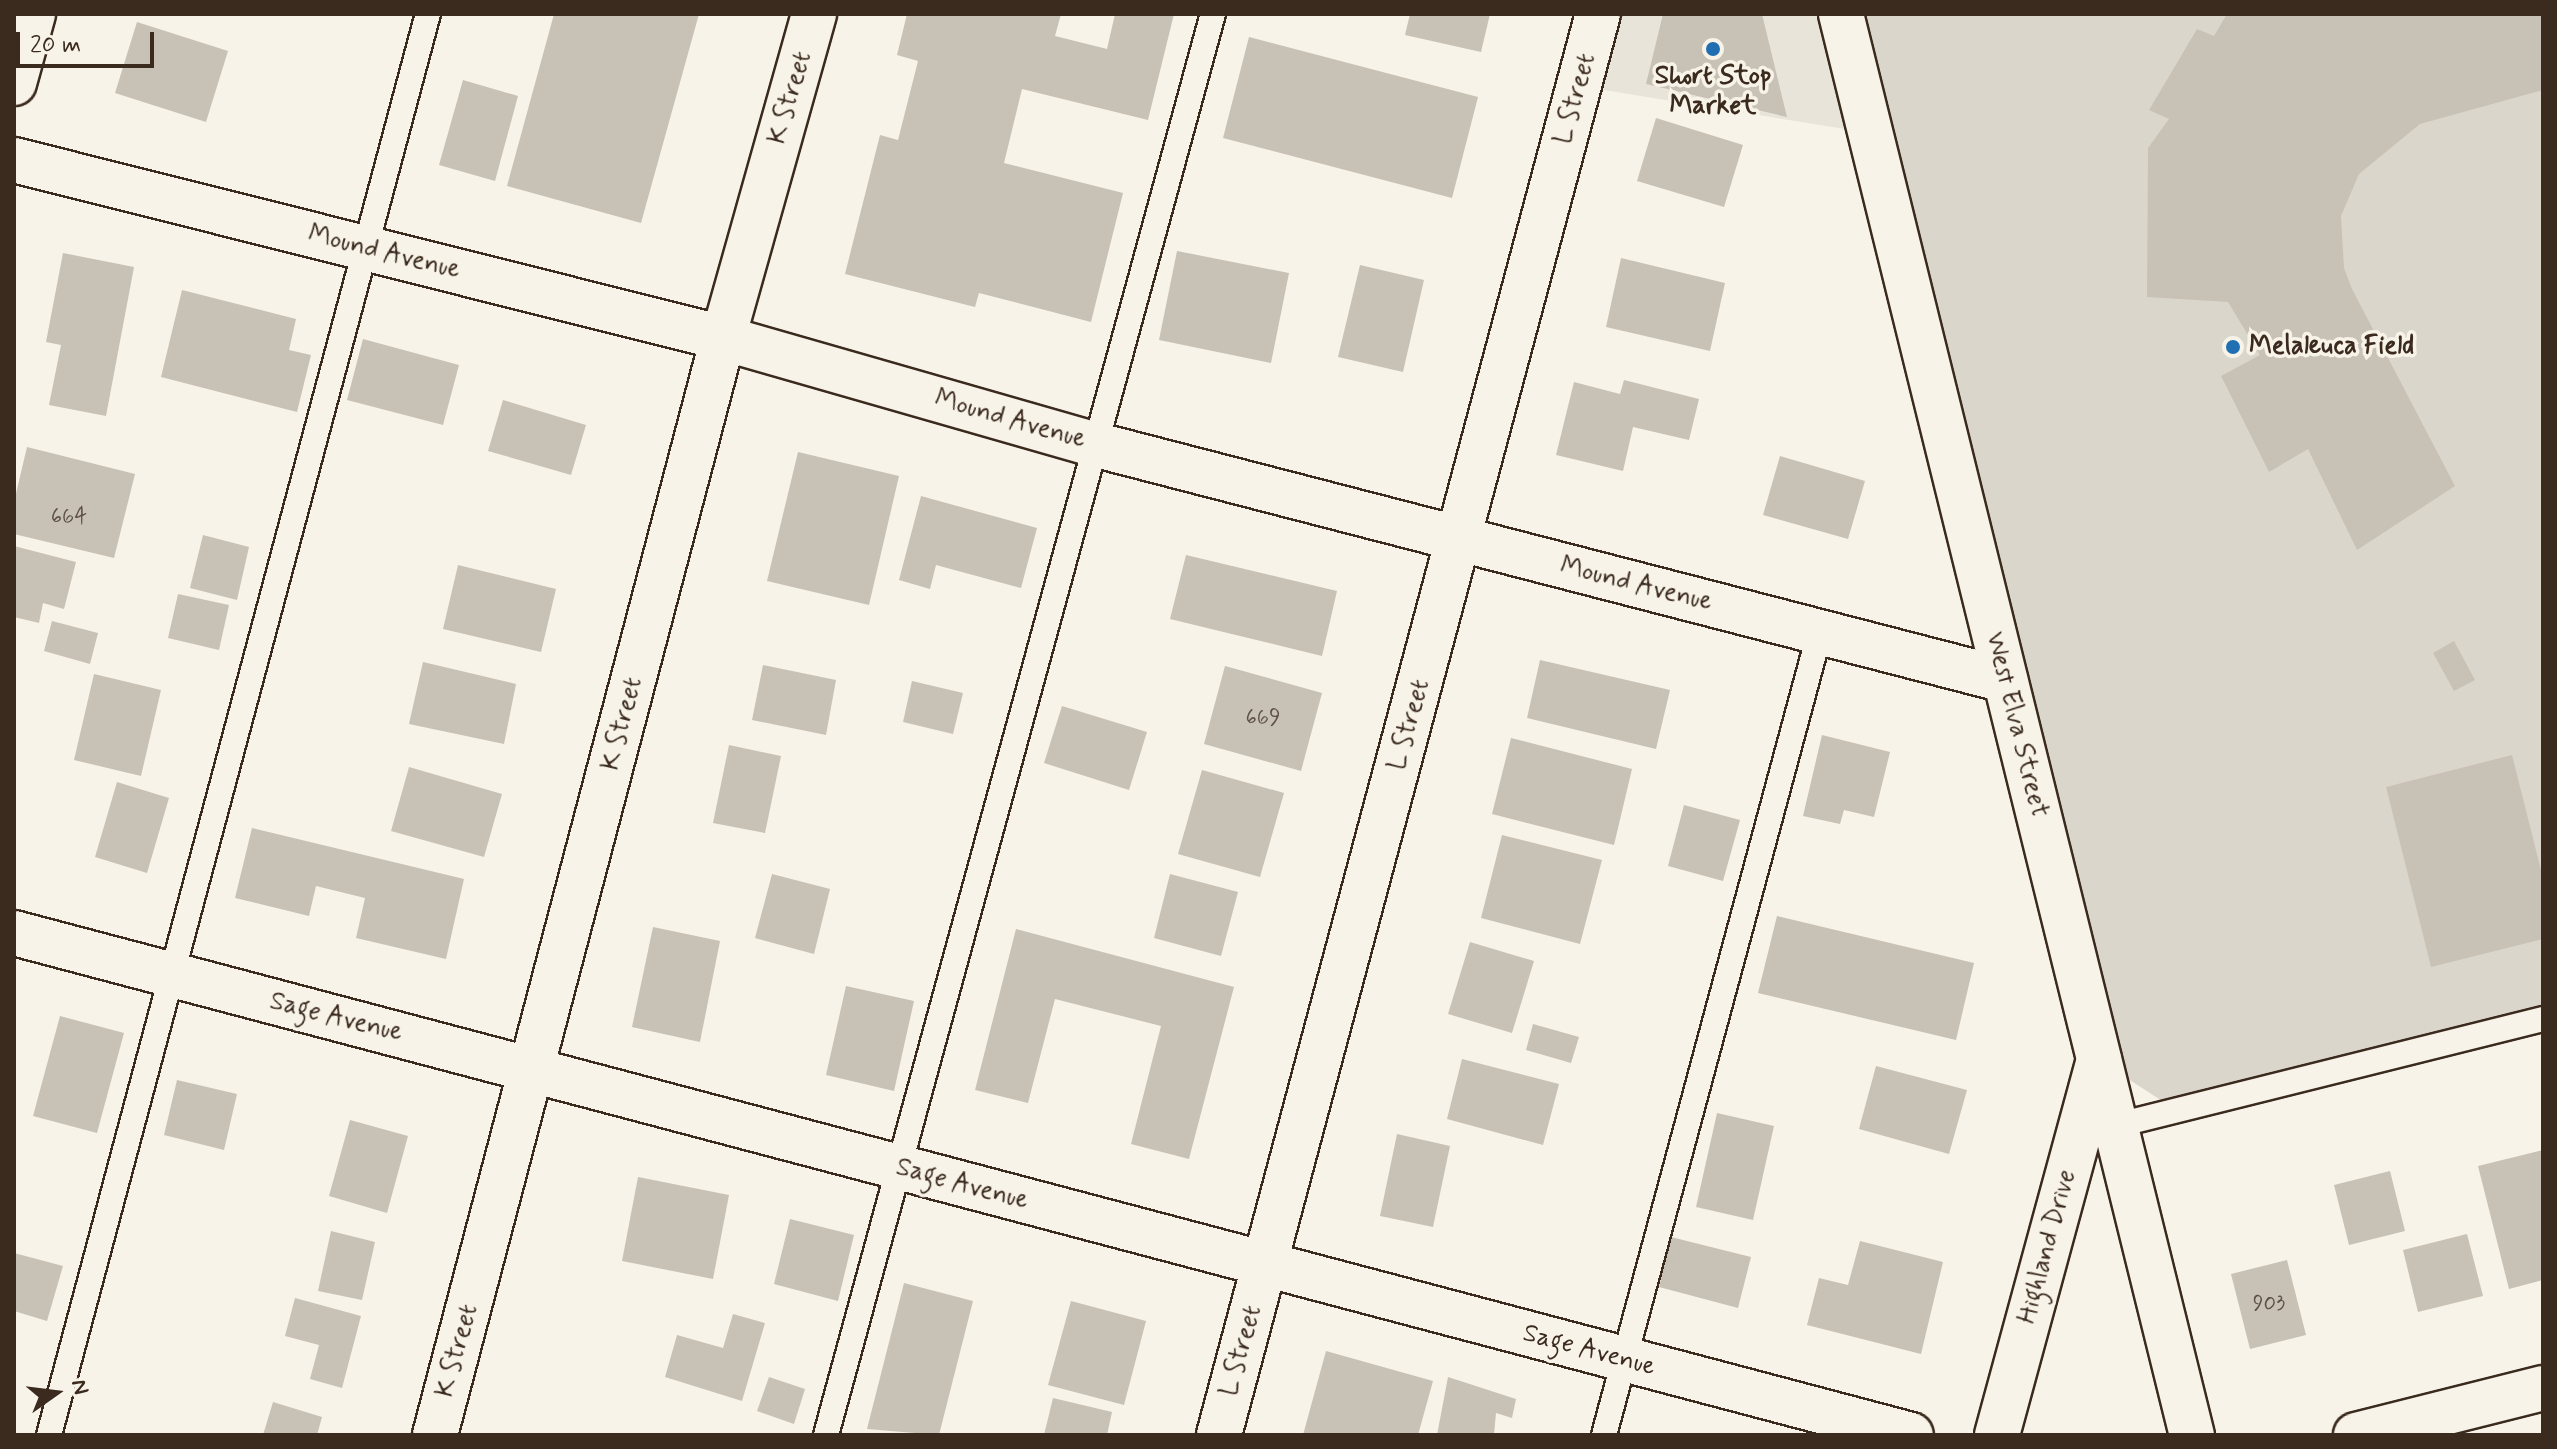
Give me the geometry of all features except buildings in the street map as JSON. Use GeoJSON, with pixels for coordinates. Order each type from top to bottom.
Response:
{"type":"FeatureCollection","features":[{"type":"Feature","properties":{"kind":"street"},"geometry":{"type":"LineString","coordinates":[[14,83],[33,14]]}},
{"type":"Feature","properties":{"kind":"street","name":"K Street"},"geometry":{"type":"LineString","coordinates":[[435,1435],[534,1068],[723,338],[814,14]]}},
{"type":"Feature","properties":{"kind":"street","name":"L Street"},"geometry":{"type":"LineString","coordinates":[[1219,1435],[1598,14]]}},
{"type":"Feature","properties":{"kind":"street","name":"West Elva Street"},"geometry":{"type":"LineString","coordinates":[[1841,14],[2192,1435]]}},
{"type":"Feature","properties":{"kind":"street","name":"Mound Avenue"},"geometry":{"type":"LineString","coordinates":[[14,160],[723,338],[1093,444],[2005,680]]}},
{"type":"Feature","properties":{"kind":"street","name":"Sage Avenue"},"geometry":{"type":"LineString","coordinates":[[14,933],[170,976],[534,1068],[1911,1435]]}},
{"type":"Feature","properties":{"kind":"street","name":"Highland Drive"},"geometry":{"type":"LineString","coordinates":[[1997,1435],[2099,1060]]}},
{"type":"Feature","properties":{"kind":"street"},"geometry":{"type":"LineString","coordinates":[[2356,1435],[2543,1388]]}},
{"type":"Feature","properties":{"kind":"lane"},"geometry":{"type":"LineString","coordinates":[[49,1435],[428,14]]}},
{"type":"Feature","properties":{"kind":"lane"},"geometry":{"type":"LineString","coordinates":[[826,1435],[901,1168],[1093,444],[1213,14]]}},
{"type":"Feature","properties":{"kind":"lane"},"geometry":{"type":"LineString","coordinates":[[1604,1435],[1820,631]]}},
{"type":"Feature","properties":{"kind":"lane"},"geometry":{"type":"LineString","coordinates":[[2114,1126],[2543,1019]]}},
{"type":"Feature","properties":{"kind":"shaded area"},"geometry":{"type":"Polygon","coordinates":[[[1598,14],[1840,14],[1870,133],[1579,86],[1598,14]]]}},
{"type":"Feature","properties":{"kind":"shaded area","name":"Melaleuca Field"},"geometry":{"type":"Polygon","coordinates":[[[1839,14],[2543,14],[2543,1019],[2176,1110],[2099,1060],[1839,14]]]}},
{"type":"Feature","properties":{"kind":"place","name":"Short Stop Market"},"geometry":{"type":"Point","coordinates":[1713,49]}},
{"type":"Feature","properties":{"kind":"place","name":"Melaleuca Field"},"geometry":{"type":"Point","coordinates":[2233,347]}}]}
